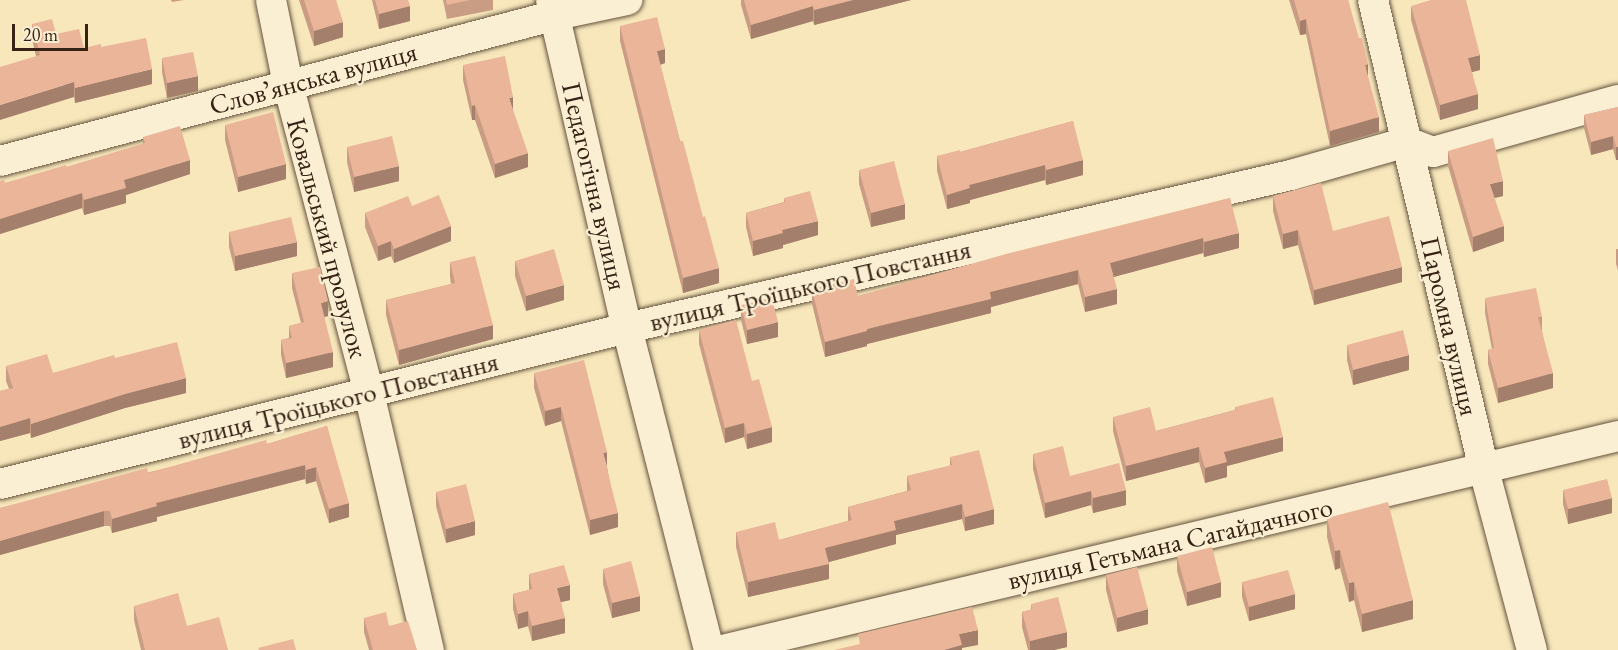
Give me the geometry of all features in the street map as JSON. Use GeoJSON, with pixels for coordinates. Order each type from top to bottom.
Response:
{"type":"FeatureCollection","features":[{"type":"Feature","properties":{"kind":"street","name":"Ковальський провулок"},"geometry":{"type":"LineString","coordinates":[[271,0],[288,84],[369,393],[429,650]]}},
{"type":"Feature","properties":{"kind":"street","name":"Словʼянська вулиця"},"geometry":{"type":"LineString","coordinates":[[0,161],[288,84],[554,7],[627,0]]}},
{"type":"Feature","properties":{"kind":"street","name":"Паромна вулиця"},"geometry":{"type":"LineString","coordinates":[[1373,0],[1484,470],[1532,650]]}},
{"type":"Feature","properties":{"kind":"street","name":"Педагогічна вулиця"},"geometry":{"type":"LineString","coordinates":[[554,7],[627,328],[710,650]]}},
{"type":"Feature","properties":{"kind":"street"},"geometry":{"type":"LineString","coordinates":[[1407,142],[1433,152],[1618,100]]}},
{"type":"Feature","properties":{"kind":"street","name":"вулиця Троїцького Повстання"},"geometry":{"type":"LineString","coordinates":[[0,484],[627,328],[1291,175],[1407,142]]}},
{"type":"Feature","properties":{"kind":"street","name":"вулиця Гетьмана Сагайдачного"},"geometry":{"type":"LineString","coordinates":[[722,650],[1484,470],[1618,436]]}},
{"type":"Feature","properties":{"kind":"building"},"geometry":{"type":"Polygon","coordinates":[[[304,0],[336,0],[343,22],[314,31],[304,0]]]}},
{"type":"Feature","properties":{"kind":"building"},"geometry":{"type":"Polygon","coordinates":[[[375,0],[408,0],[410,6],[379,14],[375,0]]]}},
{"type":"Feature","properties":{"kind":"building"},"geometry":{"type":"Polygon","coordinates":[[[446,0],[470,0],[447,5],[446,0]]]}},
{"type":"Feature","properties":{"kind":"building"},"geometry":{"type":"Polygon","coordinates":[[[744,0],[853,0],[814,10],[813,6],[751,25],[744,0]]]}},
{"type":"Feature","properties":{"kind":"building"},"geometry":{"type":"Polygon","coordinates":[[[1294,0],[1348,0],[1359,38],[1362,38],[1368,64],[1365,65],[1379,117],[1330,131],[1306,19],[1300,21],[1294,0]]]}},
{"type":"Feature","properties":{"kind":"building"},"geometry":{"type":"Polygon","coordinates":[[[1431,0],[1466,0],[1480,55],[1468,58],[1478,94],[1440,105],[1411,6],[1431,0]]]}},
{"type":"Feature","properties":{"kind":"building"},"geometry":{"type":"Polygon","coordinates":[[[657,17],[665,49],[657,51],[680,141],[683,141],[719,268],[683,278],[620,26],[657,17]]]}},
{"type":"Feature","properties":{"kind":"building"},"geometry":{"type":"Polygon","coordinates":[[[52,19],[56,34],[79,29],[84,48],[146,38],[152,69],[75,88],[74,82],[0,105],[0,67],[40,55],[32,24],[52,19]]]}},
{"type":"Feature","properties":{"kind":"building"},"geometry":{"type":"Polygon","coordinates":[[[193,52],[198,76],[167,83],[162,58],[193,52]]]}},
{"type":"Feature","properties":{"kind":"building"},"geometry":{"type":"Polygon","coordinates":[[[505,56],[513,97],[509,98],[528,153],[495,164],[475,105],[472,106],[463,65],[505,56]]]}},
{"type":"Feature","properties":{"kind":"building"},"geometry":{"type":"Polygon","coordinates":[[[1618,107],[1618,147],[1616,147],[1613,136],[1591,142],[1584,115],[1618,107]]]}},
{"type":"Feature","properties":{"kind":"building"},"geometry":{"type":"Polygon","coordinates":[[[273,112],[286,164],[238,177],[225,125],[273,112]]]}},
{"type":"Feature","properties":{"kind":"building"},"geometry":{"type":"Polygon","coordinates":[[[1073,121],[1083,160],[1046,170],[1045,165],[969,185],[970,188],[947,195],[937,156],[960,150],[960,152],[1073,121]]]}},
{"type":"Feature","properties":{"kind":"building"},"geometry":{"type":"Polygon","coordinates":[[[180,126],[190,160],[124,180],[126,188],[84,200],[82,193],[0,219],[0,181],[4,180],[5,183],[66,165],[67,167],[145,143],[143,137],[180,126]]]}},
{"type":"Feature","properties":{"kind":"building"},"geometry":{"type":"Polygon","coordinates":[[[392,136],[399,166],[354,177],[347,147],[392,136]]]}},
{"type":"Feature","properties":{"kind":"building"},"geometry":{"type":"Polygon","coordinates":[[[1493,138],[1503,181],[1490,184],[1504,226],[1473,237],[1448,151],[1493,138]]]}},
{"type":"Feature","properties":{"kind":"building"},"geometry":{"type":"Polygon","coordinates":[[[894,161],[905,204],[871,213],[859,170],[894,161]]]}},
{"type":"Feature","properties":{"kind":"building"},"geometry":{"type":"Polygon","coordinates":[[[1321,183],[1333,231],[1389,216],[1402,267],[1314,290],[1298,230],[1283,234],[1273,196],[1321,183]]]}},
{"type":"Feature","properties":{"kind":"building"},"geometry":{"type":"Polygon","coordinates":[[[810,191],[818,221],[782,230],[783,233],[753,241],[746,213],[785,202],[784,198],[810,191]]]}},
{"type":"Feature","properties":{"kind":"building"},"geometry":{"type":"Polygon","coordinates":[[[439,195],[451,226],[394,249],[391,241],[378,246],[365,213],[408,196],[412,206],[439,195]]]}},
{"type":"Feature","properties":{"kind":"building"},"geometry":{"type":"Polygon","coordinates":[[[1230,198],[1239,233],[1204,242],[1203,238],[1110,263],[1117,289],[1085,297],[1078,270],[990,292],[991,299],[867,329],[867,331],[825,342],[812,289],[854,279],[858,296],[1006,254],[1230,198]]]}},
{"type":"Feature","properties":{"kind":"building"},"geometry":{"type":"Polygon","coordinates":[[[291,217],[297,242],[235,256],[229,232],[291,217]]]}},
{"type":"Feature","properties":{"kind":"building"},"geometry":{"type":"Polygon","coordinates":[[[554,249],[564,285],[526,296],[515,261],[554,249]]]}},
{"type":"Feature","properties":{"kind":"building"},"geometry":{"type":"Polygon","coordinates":[[[475,256],[493,325],[399,350],[386,300],[455,283],[450,262],[475,256]]]}},
{"type":"Feature","properties":{"kind":"building"},"geometry":{"type":"Polygon","coordinates":[[[320,267],[328,301],[321,303],[333,352],[286,363],[281,340],[292,338],[289,326],[304,322],[292,273],[320,267]]]}},
{"type":"Feature","properties":{"kind":"building"},"geometry":{"type":"Polygon","coordinates":[[[1536,288],[1542,317],[1538,317],[1553,373],[1498,388],[1488,350],[1494,348],[1485,298],[1536,288]]]}},
{"type":"Feature","properties":{"kind":"building"},"geometry":{"type":"Polygon","coordinates":[[[772,298],[778,322],[747,330],[741,305],[772,298]]]}},
{"type":"Feature","properties":{"kind":"building"},"geometry":{"type":"Polygon","coordinates":[[[736,320],[752,381],[759,379],[772,427],[747,434],[744,423],[725,428],[699,330],[736,320]]]}},
{"type":"Feature","properties":{"kind":"building"},"geometry":{"type":"Polygon","coordinates":[[[1403,330],[1409,355],[1353,370],[1347,345],[1403,330]]]}},
{"type":"Feature","properties":{"kind":"building"},"geometry":{"type":"Polygon","coordinates":[[[177,342],[186,378],[125,394],[31,424],[30,418],[0,427],[0,391],[13,388],[6,366],[47,354],[53,373],[114,355],[115,358],[177,342]]]}},
{"type":"Feature","properties":{"kind":"building"},"geometry":{"type":"Polygon","coordinates":[[[584,360],[607,452],[603,453],[618,513],[590,520],[561,407],[545,411],[534,373],[584,360]]]}},
{"type":"Feature","properties":{"kind":"building"},"geometry":{"type":"Polygon","coordinates":[[[1273,397],[1283,437],[1224,452],[1227,462],[1205,468],[1199,447],[1126,466],[1113,417],[1150,407],[1156,431],[1236,410],[1235,407],[1273,397]]]}},
{"type":"Feature","properties":{"kind":"building"},"geometry":{"type":"Polygon","coordinates":[[[327,426],[349,503],[329,509],[316,467],[306,470],[305,465],[156,503],[157,506],[112,519],[110,511],[104,511],[0,541],[0,508],[147,468],[148,473],[266,440],[267,444],[327,426]]]}},
{"type":"Feature","properties":{"kind":"building"},"geometry":{"type":"Polygon","coordinates":[[[1063,446],[1070,476],[1119,463],[1126,490],[1093,498],[1091,491],[1045,503],[1033,454],[1063,446]]]}},
{"type":"Feature","properties":{"kind":"building"},"geometry":{"type":"Polygon","coordinates":[[[979,450],[994,509],[965,517],[962,504],[894,521],[896,530],[825,548],[829,564],[748,582],[736,532],[775,522],[779,540],[852,520],[848,507],[911,490],[907,476],[952,465],[950,457],[979,450]]]}},
{"type":"Feature","properties":{"kind":"building"},"geometry":{"type":"Polygon","coordinates":[[[1607,479],[1612,498],[1568,509],[1563,490],[1607,479]]]}},
{"type":"Feature","properties":{"kind":"building"},"geometry":{"type":"Polygon","coordinates":[[[466,484],[475,521],[446,529],[436,492],[466,484]]]}},
{"type":"Feature","properties":{"kind":"building"},"geometry":{"type":"Polygon","coordinates":[[[1388,502],[1413,600],[1362,614],[1354,582],[1349,583],[1340,550],[1335,551],[1327,518],[1388,502]]]}},
{"type":"Feature","properties":{"kind":"building"},"geometry":{"type":"Polygon","coordinates":[[[1212,547],[1221,582],[1187,592],[1177,556],[1212,547]]]}},
{"type":"Feature","properties":{"kind":"building"},"geometry":{"type":"Polygon","coordinates":[[[631,561],[640,596],[612,603],[603,569],[631,561]]]}},
{"type":"Feature","properties":{"kind":"building"},"geometry":{"type":"Polygon","coordinates":[[[564,565],[570,585],[557,588],[565,618],[532,626],[528,611],[518,614],[513,594],[532,589],[529,574],[564,565]]]}},
{"type":"Feature","properties":{"kind":"building"},"geometry":{"type":"Polygon","coordinates":[[[1137,567],[1148,609],[1117,618],[1106,575],[1137,567]]]}},
{"type":"Feature","properties":{"kind":"building"},"geometry":{"type":"Polygon","coordinates":[[[1288,570],[1295,594],[1249,607],[1242,582],[1288,570]]]}},
{"type":"Feature","properties":{"kind":"building"},"geometry":{"type":"Polygon","coordinates":[[[178,593],[187,626],[219,617],[228,650],[145,650],[134,606],[178,593]]]}},
{"type":"Feature","properties":{"kind":"building"},"geometry":{"type":"Polygon","coordinates":[[[1058,597],[1067,632],[1030,641],[1022,612],[1032,609],[1031,604],[1058,597]]]}},
{"type":"Feature","properties":{"kind":"building"},"geometry":{"type":"Polygon","coordinates":[[[972,607],[978,630],[959,634],[962,645],[944,650],[834,650],[860,644],[858,634],[972,607]]]}},
{"type":"Feature","properties":{"kind":"building"},"geometry":{"type":"Polygon","coordinates":[[[386,612],[389,626],[408,621],[417,650],[373,650],[364,618],[386,612]]]}},
{"type":"Feature","properties":{"kind":"building"},"geometry":{"type":"Polygon","coordinates":[[[293,639],[296,650],[259,650],[258,648],[293,639]]]}}]}
